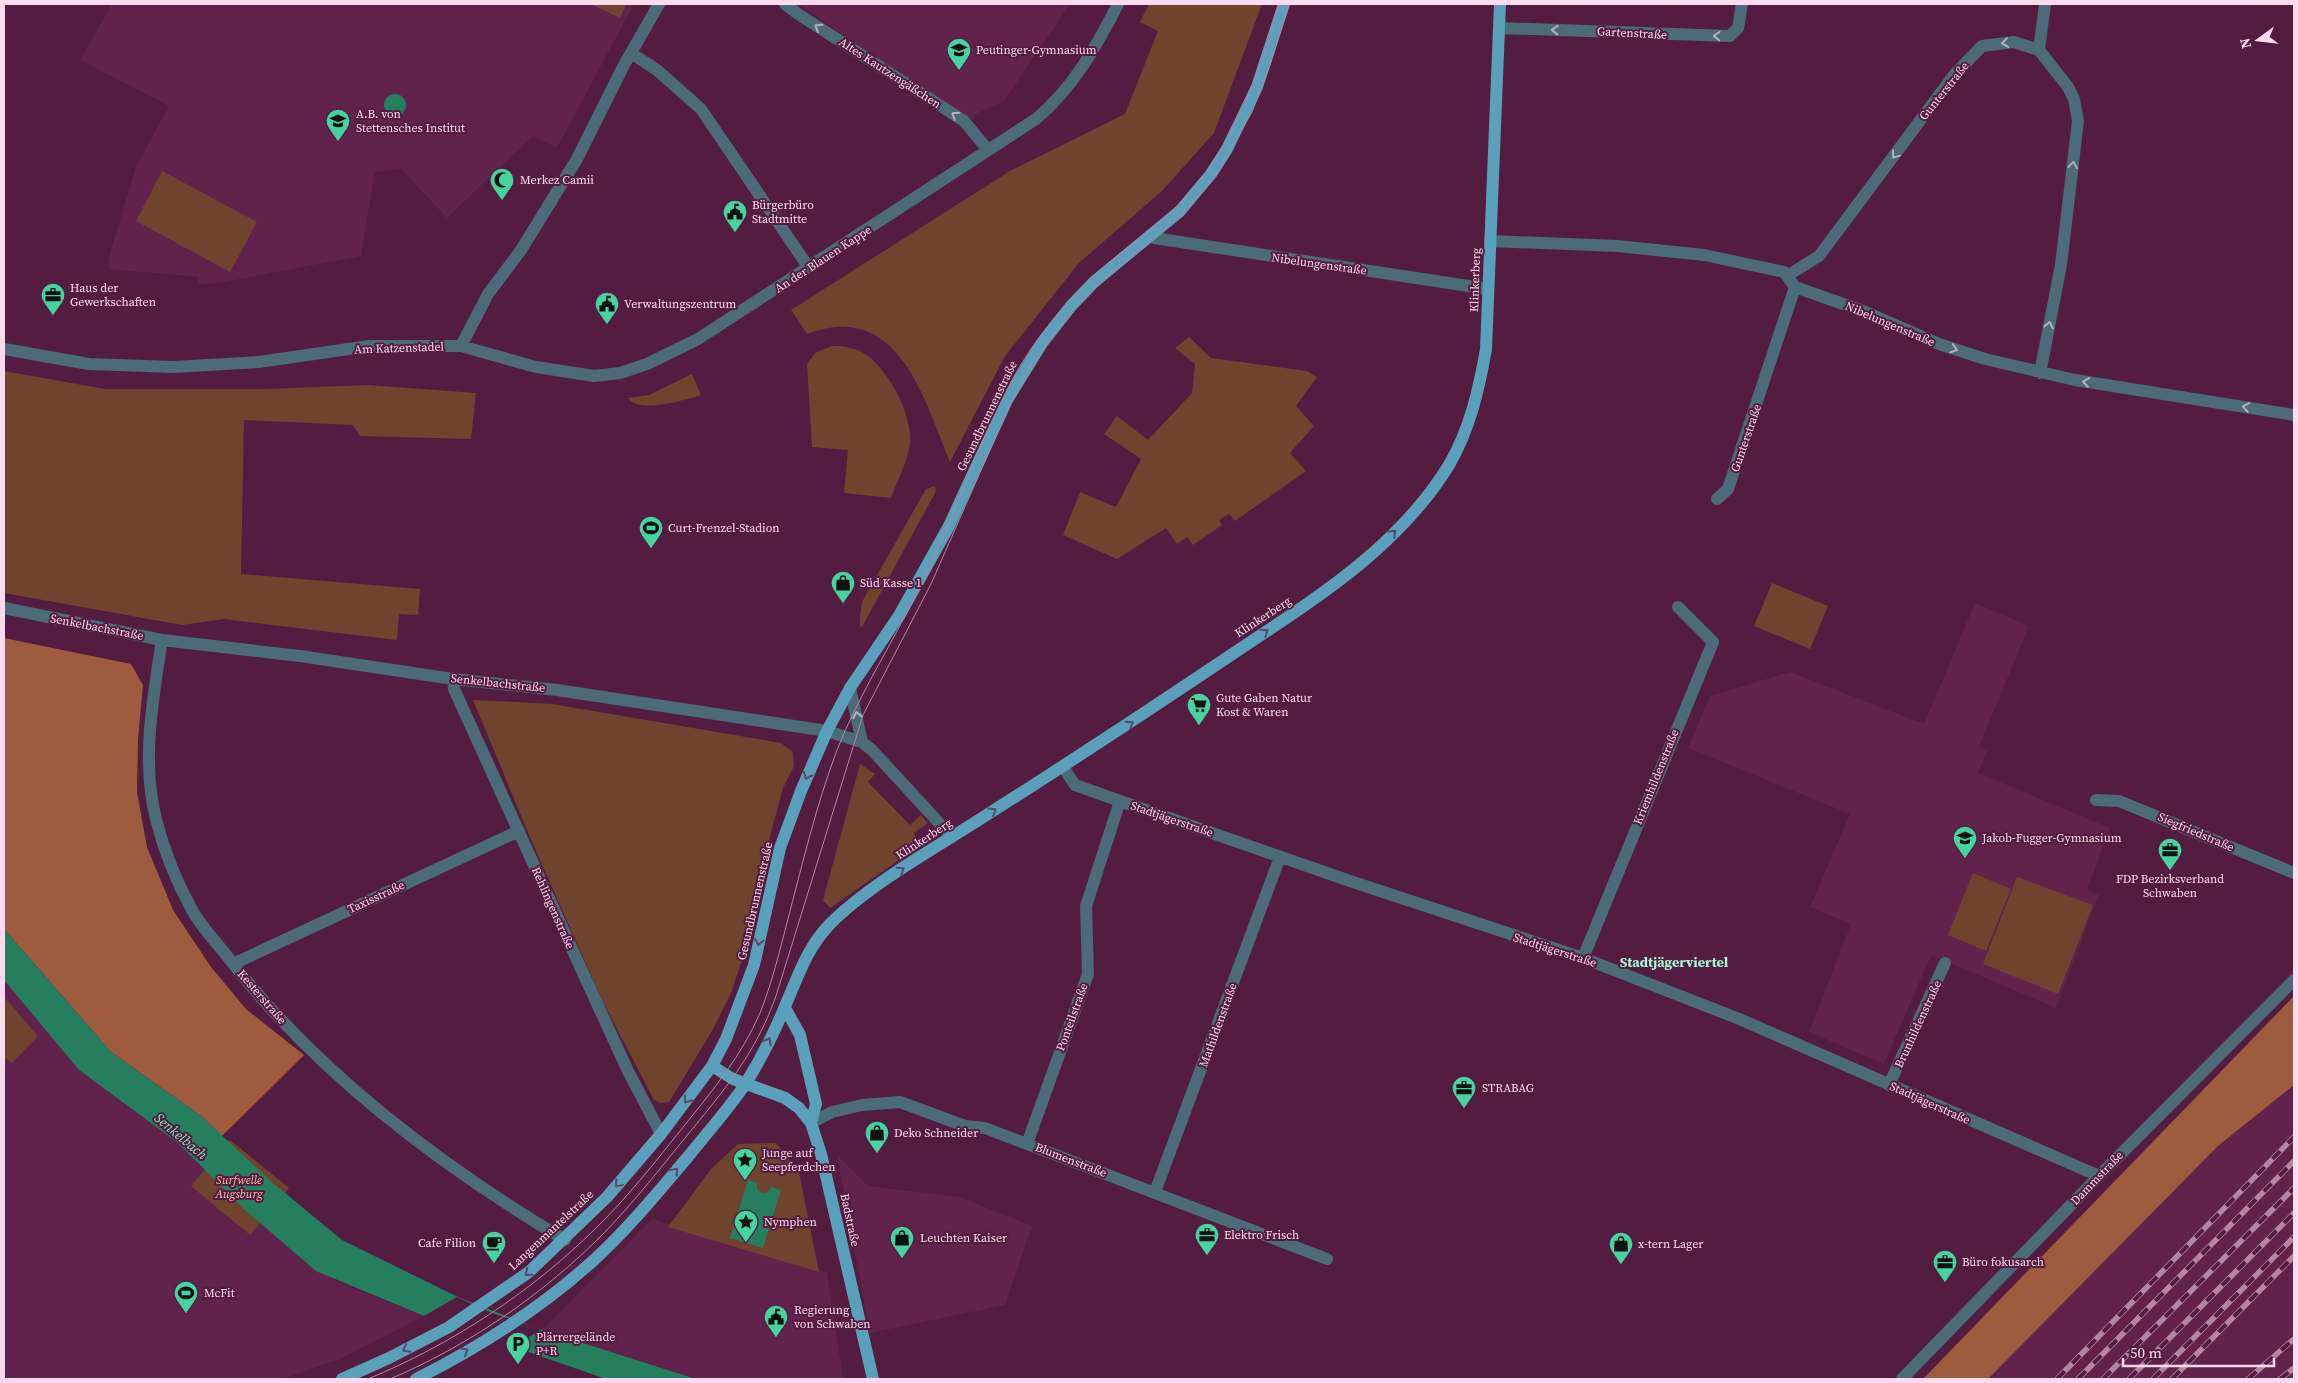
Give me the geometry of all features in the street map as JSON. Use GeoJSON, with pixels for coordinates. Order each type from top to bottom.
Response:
{"type":"FeatureCollection","features":[{"type":"Feature","properties":{"kind":"main road","name":"Gesundbrunnenstraße"},"geometry":{"type":"LineString","coordinates":[[712,1066],[726,1038],[754,966],[780,848],[801,790],[827,731],[850,688],[900,614],[949,526],[1003,408],[1029,361],[1082,295],[1109,269],[1152,235],[1193,196],[1227,149],[1257,88],[1284,4]]}},
{"type":"Feature","properties":{"kind":"main road","name":"Klinkerberg"},"geometry":{"type":"LineString","coordinates":[[745,1084],[785,1008],[802,963],[814,942],[830,924],[861,898],[952,837],[1063,767],[1318,597],[1373,553],[1412,514],[1449,464],[1468,425],[1479,392],[1486,348],[1500,4]]}},
{"type":"Feature","properties":{"kind":"main road"},"geometry":{"type":"LineString","coordinates":[[785,1008],[800,1035],[814,1095],[816,1104],[811,1123]]}},
{"type":"Feature","properties":{"kind":"main road","name":"Badstraße"},"geometry":{"type":"LineString","coordinates":[[712,1066],[745,1084],[785,1098],[799,1108],[811,1123],[822,1154],[873,1379]]}},
{"type":"Feature","properties":{"kind":"main road","name":"Langenmantelstraße"},"geometry":{"type":"LineString","coordinates":[[342,1379],[449,1327],[480,1308],[529,1272],[607,1197],[661,1134],[712,1066]]}},
{"type":"Feature","properties":{"kind":"main road"},"geometry":{"type":"LineString","coordinates":[[416,1379],[514,1321],[593,1261],[633,1221],[714,1125],[745,1084]]}},
{"type":"Feature","properties":{"kind":"street","name":"Am Katzenstadel"},"geometry":{"type":"LineString","coordinates":[[4,349],[89,364],[173,367],[260,362],[369,346],[461,346],[488,294],[521,250],[577,159],[631,53],[659,4]]}},
{"type":"Feature","properties":{"kind":"street","name":"Altes Kautzengäßchen"},"geometry":{"type":"LineString","coordinates":[[785,4],[964,120],[988,150]]}},
{"type":"Feature","properties":{"kind":"street","name":"An der Blauen Kappe"},"geometry":{"type":"LineString","coordinates":[[461,346],[536,367],[594,376],[620,373],[665,356],[698,339],[1036,119],[1055,103],[1089,58],[1118,4]]}},
{"type":"Feature","properties":{"kind":"street","name":"Gartenstraße"},"geometry":{"type":"LineString","coordinates":[[1499,28],[1730,36],[1738,28],[1742,4]]}},
{"type":"Feature","properties":{"kind":"street"},"geometry":{"type":"LineString","coordinates":[[2040,373],[2060,265],[2078,121],[2074,99],[2068,87],[2039,50],[2045,4]]}},
{"type":"Feature","properties":{"kind":"street","name":"Gunterstraße"},"geometry":{"type":"LineString","coordinates":[[1787,276],[1819,256],[1954,75],[1982,46],[2014,42],[2039,50]]}},
{"type":"Feature","properties":{"kind":"street"},"geometry":{"type":"LineString","coordinates":[[631,53],[658,70],[701,109],[809,268]]}},
{"type":"Feature","properties":{"kind":"street","name":"Nibelungenstraße"},"geometry":{"type":"LineString","coordinates":[[1152,235],[1154,238],[1276,258],[1488,289]]}},
{"type":"Feature","properties":{"kind":"street"},"geometry":{"type":"LineString","coordinates":[[1490,241],[1600,244],[1704,255],[1784,272],[1795,287]]}},
{"type":"Feature","properties":{"kind":"street","name":"Nibelungenstraße"},"geometry":{"type":"LineString","coordinates":[[1795,287],[1863,312],[1939,344],[2040,373],[2294,415]]}},
{"type":"Feature","properties":{"kind":"street","name":"Gunterstraße"},"geometry":{"type":"LineString","coordinates":[[1717,499],[1728,489],[1795,287]]}},
{"type":"Feature","properties":{"kind":"street","name":"Kriemhildenstraße"},"geometry":{"type":"LineString","coordinates":[[1583,958],[1712,642],[1678,607]]}},
{"type":"Feature","properties":{"kind":"street","name":"Senkelbachstraße"},"geometry":{"type":"LineString","coordinates":[[4,608],[162,640],[300,656],[453,679],[556,690],[827,731],[862,742],[872,750],[952,837]]}},
{"type":"Feature","properties":{"kind":"street","name":"Kesterstraße"},"geometry":{"type":"LineString","coordinates":[[162,640],[152,706],[149,768],[155,817],[168,861],[193,911],[265,1004],[321,1060],[364,1098],[415,1138],[491,1194],[564,1240]]}},
{"type":"Feature","properties":{"kind":"street","name":"Rehlingenstraße"},"geometry":{"type":"LineString","coordinates":[[453,679],[454,689],[620,1053],[661,1134]]}},
{"type":"Feature","properties":{"kind":"street"},"geometry":{"type":"LineString","coordinates":[[850,688],[862,742]]}},
{"type":"Feature","properties":{"kind":"street","name":"Stadtjägerstraße"},"geometry":{"type":"LineString","coordinates":[[1063,767],[1075,785],[1280,858],[1583,958],[1738,1018],[2099,1176]]}},
{"type":"Feature","properties":{"kind":"street","name":"Siegfriedstraße"},"geometry":{"type":"LineString","coordinates":[[2096,800],[2119,801],[2294,873]]}},
{"type":"Feature","properties":{"kind":"street","name":"Ponteilstraße"},"geometry":{"type":"LineString","coordinates":[[1027,1144],[1088,974],[1086,906],[1120,801]]}},
{"type":"Feature","properties":{"kind":"street","name":"Taxisstraße"},"geometry":{"type":"LineString","coordinates":[[233,964],[519,831]]}},
{"type":"Feature","properties":{"kind":"street","name":"Mathildenstraße"},"geometry":{"type":"LineString","coordinates":[[1155,1192],[1280,858]]}},
{"type":"Feature","properties":{"kind":"street","name":"Brunhildenstraße"},"geometry":{"type":"LineString","coordinates":[[1889,1085],[1945,963]]}},
{"type":"Feature","properties":{"kind":"street","name":"Dammstraße"},"geometry":{"type":"LineString","coordinates":[[1902,1379],[2099,1176],[2294,980]]}},
{"type":"Feature","properties":{"kind":"street","name":"Blumenstraße"},"geometry":{"type":"LineString","coordinates":[[811,1123],[832,1112],[862,1105],[900,1102],[964,1126],[985,1128],[1327,1259]]}},
{"type":"Feature","properties":{"kind":"shaded area","name":"A.B. von Stettensches Institut"},"geometry":{"type":"Polygon","coordinates":[[[112,4],[634,4],[557,148],[533,136],[447,218],[401,169],[375,172],[361,256],[224,282],[198,285],[199,277],[109,269],[109,257],[136,167],[169,106],[80,60],[112,4]]]}},
{"type":"Feature","properties":{"kind":"shaded area","name":"Peutinger-Gymnasium"},"geometry":{"type":"Polygon","coordinates":[[[798,4],[1070,4],[1004,101],[976,114],[973,120],[909,81],[798,4]]]}},
{"type":"Feature","properties":{"kind":"shaded area","name":"Jakob-Fugger-Gymnasium"},"geometry":{"type":"Polygon","coordinates":[[[1975,603],[2029,626],[1979,747],[1987,751],[1978,773],[2110,828],[2087,890],[2099,895],[2056,1008],[1931,955],[1884,1064],[1809,1032],[1851,924],[1810,907],[1850,814],[1688,748],[1710,696],[1790,672],[1924,724],[1975,603]]]}},
{"type":"Feature","properties":{"kind":"shaded area"},"geometry":{"type":"Polygon","coordinates":[[[4,638],[131,664],[143,685],[138,739],[137,792],[147,847],[173,910],[211,967],[246,1009],[304,1055],[222,1136],[201,1116],[111,1052],[4,929],[4,638]]]}},
{"type":"Feature","properties":{"kind":"shaded area"},"geometry":{"type":"Polygon","coordinates":[[[4,980],[79,1070],[178,1143],[246,1211],[336,1281],[424,1316],[340,1359],[282,1379],[4,1379],[4,980]]]}},
{"type":"Feature","properties":{"kind":"shaded area"},"geometry":{"type":"Polygon","coordinates":[[[2294,996],[2294,1085],[2218,1146],[1988,1379],[1923,1379],[2294,996]]]}},
{"type":"Feature","properties":{"kind":"shaded area"},"geometry":{"type":"Polygon","coordinates":[[[2294,1085],[2294,1379],[1988,1379],[2218,1146],[2294,1085]]]}},
{"type":"Feature","properties":{"kind":"shaded area"},"geometry":{"type":"Polygon","coordinates":[[[837,1155],[868,1186],[960,1197],[1032,1226],[1005,1305],[870,1333],[837,1155]]]}},
{"type":"Feature","properties":{"kind":"shaded area"},"geometry":{"type":"Polygon","coordinates":[[[652,1219],[827,1272],[843,1379],[696,1379],[542,1330],[652,1219]]]}},
{"type":"Feature","properties":{"kind":"green space"},"geometry":{"type":"Polygon","coordinates":[[[591,4],[625,4],[626,5],[620,18],[591,4]]]}},
{"type":"Feature","properties":{"kind":"green space"},"geometry":{"type":"Polygon","coordinates":[[[1149,4],[1262,4],[1214,133],[1162,191],[1079,263],[1005,356],[950,462],[917,384],[903,361],[885,342],[864,330],[838,327],[807,334],[791,310],[1010,171],[1125,114],[1158,31],[1140,22],[1149,4]]]}},
{"type":"Feature","properties":{"kind":"green space"},"geometry":{"type":"Polygon","coordinates":[[[162,171],[257,222],[230,272],[136,221],[162,171]]]}},
{"type":"Feature","properties":{"kind":"green space"},"geometry":{"type":"Polygon","coordinates":[[[1189,337],[1211,358],[1307,371],[1317,377],[1296,406],[1314,426],[1290,453],[1306,471],[1235,521],[1229,514],[1219,520],[1222,525],[1193,545],[1187,537],[1177,544],[1166,528],[1117,559],[1063,535],[1080,492],[1116,507],[1141,459],[1104,434],[1117,416],[1148,440],[1192,393],[1195,364],[1175,348],[1189,337]]]}},
{"type":"Feature","properties":{"kind":"green space"},"geometry":{"type":"Polygon","coordinates":[[[832,346],[855,349],[871,359],[889,380],[903,406],[910,432],[910,443],[905,464],[891,498],[844,493],[848,450],[812,447],[807,364],[815,353],[832,346]]]}},
{"type":"Feature","properties":{"kind":"green space"},"geometry":{"type":"Polygon","coordinates":[[[4,371],[105,389],[266,389],[368,385],[476,393],[471,439],[360,436],[353,425],[244,420],[241,574],[420,589],[418,615],[399,614],[397,640],[224,619],[182,625],[4,593],[4,371]]]}},
{"type":"Feature","properties":{"kind":"green space"},"geometry":{"type":"Polygon","coordinates":[[[692,374],[701,395],[674,402],[651,405],[633,403],[628,398],[649,395],[692,374]]]}},
{"type":"Feature","properties":{"kind":"green space"},"geometry":{"type":"Polygon","coordinates":[[[935,486],[935,493],[862,627],[860,626],[863,600],[926,489],[935,486]]]}},
{"type":"Feature","properties":{"kind":"green space"},"geometry":{"type":"Polygon","coordinates":[[[1772,583],[1828,606],[1810,649],[1754,626],[1772,583]]]}},
{"type":"Feature","properties":{"kind":"green space"},"geometry":{"type":"Polygon","coordinates":[[[473,700],[552,704],[781,743],[793,752],[794,766],[783,788],[759,877],[744,954],[731,993],[712,1031],[669,1102],[660,1103],[654,1100],[602,1000],[532,842],[473,700]]]}},
{"type":"Feature","properties":{"kind":"green space"},"geometry":{"type":"Polygon","coordinates":[[[860,764],[875,774],[868,782],[910,825],[921,815],[928,823],[914,833],[919,846],[830,908],[823,900],[860,764]]]}},
{"type":"Feature","properties":{"kind":"green space"},"geometry":{"type":"Polygon","coordinates":[[[1973,873],[2011,889],[1986,951],[1948,935],[1973,873]]]}},
{"type":"Feature","properties":{"kind":"green space"},"geometry":{"type":"Polygon","coordinates":[[[2017,877],[2093,905],[2058,994],[1983,964],[2017,877]]]}},
{"type":"Feature","properties":{"kind":"green space"},"geometry":{"type":"Polygon","coordinates":[[[4,997],[38,1036],[12,1063],[4,1057],[4,997]]]}},
{"type":"Feature","properties":{"kind":"green space","name":"Surfwelle Augsburg"},"geometry":{"type":"Polygon","coordinates":[[[230,1140],[289,1188],[250,1235],[191,1186],[230,1140]]]}},
{"type":"Feature","properties":{"kind":"green space"},"geometry":{"type":"Polygon","coordinates":[[[776,1143],[799,1172],[819,1272],[668,1227],[711,1169],[738,1144],[776,1143]]]}},
{"type":"Feature","properties":{"kind":"water"},"geometry":{"type":"Polygon","coordinates":[[[395,94],[403,97],[406,105],[403,113],[395,116],[387,113],[384,105],[387,97],[395,94]]]}},
{"type":"Feature","properties":{"kind":"water","name":"Senkelbach"},"geometry":{"type":"Polygon","coordinates":[[[4,929],[111,1052],[201,1116],[273,1183],[342,1240],[458,1297],[542,1330],[696,1379],[606,1379],[424,1316],[316,1271],[246,1211],[178,1143],[79,1070],[4,980],[4,929]]]}},
{"type":"Feature","properties":{"kind":"water"},"geometry":{"type":"Polygon","coordinates":[[[748,1180],[757,1183],[757,1189],[762,1193],[767,1192],[771,1187],[781,1190],[763,1248],[730,1238],[748,1180]]]}},
{"type":"Feature","properties":{"kind":"pier"},"geometry":{"type":"Polygon","coordinates":[[[457,1297],[492,1313],[541,1329],[510,1350],[424,1316],[457,1297]]]}},
{"type":"Feature","properties":{"kind":"tram line"},"geometry":{"type":"LineString","coordinates":[[368,1379],[430,1350],[460,1333],[489,1315],[544,1275],[595,1229],[618,1205],[706,1099],[736,1058],[753,1028],[768,990],[816,814],[837,750],[856,707],[912,604],[934,558],[999,405],[1021,364],[1065,305],[1104,267],[1168,215],[1205,174],[1233,129],[1255,80],[1279,4]]}},
{"type":"Feature","properties":{"kind":"tram line"},"geometry":{"type":"LineString","coordinates":[[390,1379],[448,1351],[504,1316],[556,1277],[581,1255],[636,1198],[713,1104],[737,1071],[768,1017],[776,996],[863,715],[931,584],[1011,402],[1032,363],[1074,308],[1111,272],[1182,214],[1215,176],[1252,112],[1270,65],[1289,4]]}},
{"type":"Feature","properties":{"kind":"railway"},"geometry":{"type":"LineString","coordinates":[[2057,1379],[2294,1137]]}},
{"type":"Feature","properties":{"kind":"railway"},"geometry":{"type":"LineString","coordinates":[[2078,1379],[2294,1161]]}},
{"type":"Feature","properties":{"kind":"railway"},"geometry":{"type":"LineString","coordinates":[[2103,1379],[2294,1188]]}},
{"type":"Feature","properties":{"kind":"railway"},"geometry":{"type":"LineString","coordinates":[[2129,1379],[2294,1213]]}},
{"type":"Feature","properties":{"kind":"railway"},"geometry":{"type":"LineString","coordinates":[[2153,1379],[2294,1237]]}},
{"type":"Feature","properties":{"kind":"railway"},"geometry":{"type":"LineString","coordinates":[[2172,1379],[2294,1256]]}},
{"type":"Feature","properties":{"kind":"railway"},"geometry":{"type":"LineString","coordinates":[[2248,1379],[2294,1339]]}},
{"type":"Feature","properties":{"kind":"railway"},"geometry":{"type":"LineString","coordinates":[[2280,1379],[2294,1368]]}},
{"type":"Feature","properties":{"kind":"place","name":"Peutinger-Gymnasium"},"geometry":{"type":"Point","coordinates":[959,71]}},
{"type":"Feature","properties":{"kind":"place","name":"A.B. von Stettensches Institut"},"geometry":{"type":"Point","coordinates":[338,142]}},
{"type":"Feature","properties":{"kind":"place","name":"Merkez Camii"},"geometry":{"type":"Point","coordinates":[502,201]}},
{"type":"Feature","properties":{"kind":"place","name":"Bürgerbüro Stadtmitte"},"geometry":{"type":"Point","coordinates":[735,233]}},
{"type":"Feature","properties":{"kind":"place","name":"Haus der Gewerkschaften"},"geometry":{"type":"Point","coordinates":[53,316]}},
{"type":"Feature","properties":{"kind":"place","name":"Verwaltungszentrum"},"geometry":{"type":"Point","coordinates":[607,325]}},
{"type":"Feature","properties":{"kind":"place","name":"Curt-Frenzel-Stadion"},"geometry":{"type":"Point","coordinates":[651,549]}},
{"type":"Feature","properties":{"kind":"place","name":"Süd Kasse 1"},"geometry":{"type":"Point","coordinates":[843,604]}},
{"type":"Feature","properties":{"kind":"place","name":"Gute Gaben Natur Kost & Waren"},"geometry":{"type":"Point","coordinates":[1199,726]}},
{"type":"Feature","properties":{"kind":"place","name":"Jakob-Fugger-Gymnasium"},"geometry":{"type":"Point","coordinates":[1965,859]}},
{"type":"Feature","properties":{"kind":"place","name":"FDP Bezirksverband Schwaben"},"geometry":{"type":"Point","coordinates":[2170,871]}},
{"type":"Feature","properties":{"kind":"place","name":"STRABAG"},"geometry":{"type":"Point","coordinates":[1464,1109]}},
{"type":"Feature","properties":{"kind":"place","name":"Deko Schneider"},"geometry":{"type":"Point","coordinates":[877,1154]}},
{"type":"Feature","properties":{"kind":"place","name":"Junge auf Seepferdchen"},"geometry":{"type":"Point","coordinates":[745,1181]}},
{"type":"Feature","properties":{"kind":"place","name":"Nymphen"},"geometry":{"type":"Point","coordinates":[746,1243]}},
{"type":"Feature","properties":{"kind":"place","name":"Elektro Frisch"},"geometry":{"type":"Point","coordinates":[1207,1256]}},
{"type":"Feature","properties":{"kind":"place","name":"Leuchten Kaiser"},"geometry":{"type":"Point","coordinates":[902,1259]}},
{"type":"Feature","properties":{"kind":"place","name":"Cafe Filion"},"geometry":{"type":"Point","coordinates":[494,1264]}},
{"type":"Feature","properties":{"kind":"place","name":"x-tern Lager"},"geometry":{"type":"Point","coordinates":[1621,1265]}},
{"type":"Feature","properties":{"kind":"place","name":"Büro fokusarch"},"geometry":{"type":"Point","coordinates":[1945,1283]}},
{"type":"Feature","properties":{"kind":"place","name":"McFit"},"geometry":{"type":"Point","coordinates":[186,1314]}},
{"type":"Feature","properties":{"kind":"place","name":"Regierung von Schwaben"},"geometry":{"type":"Point","coordinates":[776,1338]}},
{"type":"Feature","properties":{"kind":"place","name":"Plärrergelände P+R"},"geometry":{"type":"Point","coordinates":[518,1365]}},
{"type":"Feature","properties":{"kind":"district","name":"Stadtjägerviertel"},"geometry":{"type":"Point","coordinates":[1674,962]}}]}
